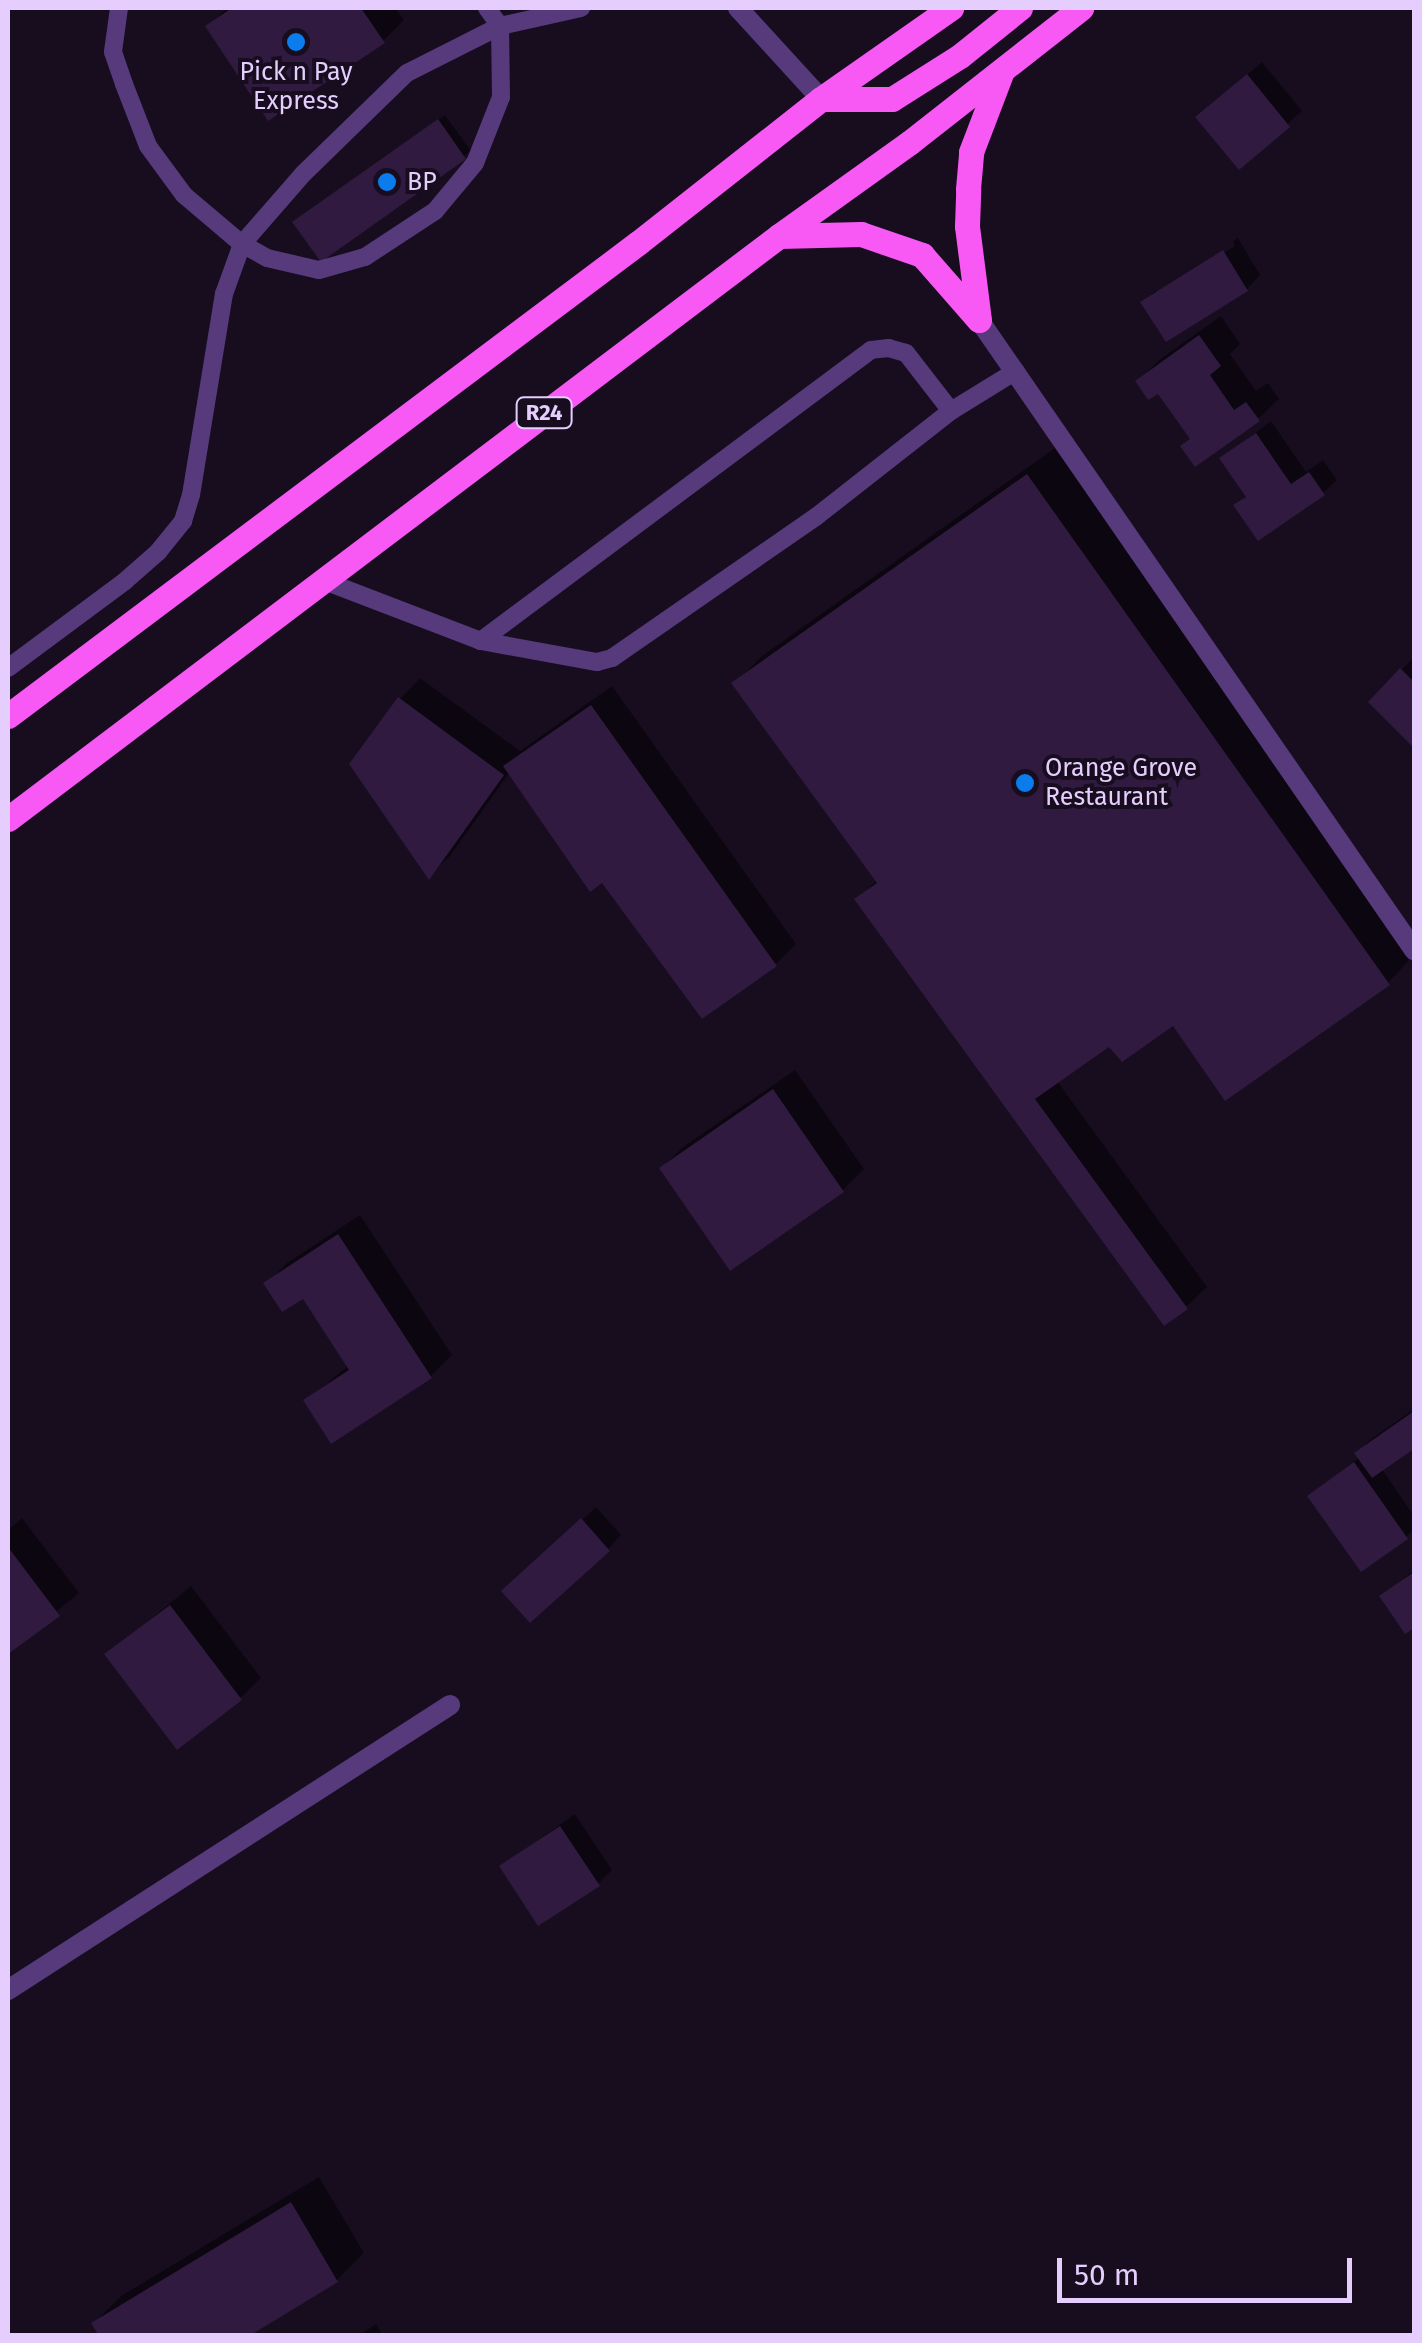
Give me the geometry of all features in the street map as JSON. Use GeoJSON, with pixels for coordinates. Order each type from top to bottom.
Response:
{"type":"FeatureCollection","features":[{"type":"Feature","properties":{"kind":"main road"},"geometry":{"type":"LineString","coordinates":[[8,716],[638,243],[821,98],[951,8]]}},
{"type":"Feature","properties":{"kind":"main road"},"geometry":{"type":"LineString","coordinates":[[821,98],[892,100],[960,56],[1020,8]]}},
{"type":"Feature","properties":{"kind":"main road","name":"R24"},"geometry":{"type":"LineString","coordinates":[[8,819],[779,236],[908,144],[1081,8]]}},
{"type":"Feature","properties":{"kind":"main road"},"geometry":{"type":"LineString","coordinates":[[979,320],[967,226],[971,152],[1004,67]]}},
{"type":"Feature","properties":{"kind":"main road"},"geometry":{"type":"LineString","coordinates":[[779,236],[861,234],[922,254],[979,320]]}},
{"type":"Feature","properties":{"kind":"street"},"geometry":{"type":"LineString","coordinates":[[738,8],[821,98]]}},
{"type":"Feature","properties":{"kind":"street"},"geometry":{"type":"LineString","coordinates":[[979,320],[1414,950]]}},
{"type":"Feature","properties":{"kind":"street"},"geometry":{"type":"LineString","coordinates":[[8,1990],[450,1705]]}},
{"type":"Feature","properties":{"kind":"lane"},"geometry":{"type":"LineString","coordinates":[[119,8],[113,52],[148,146],[184,195],[242,244],[267,258],[318,270],[366,257],[435,211],[475,163],[502,98],[500,26],[487,8]]}},
{"type":"Feature","properties":{"kind":"lane"},"geometry":{"type":"LineString","coordinates":[[8,668],[124,581],[158,552],[183,521],[191,494],[224,294],[242,244],[303,174],[407,73],[500,26],[581,8]]}},
{"type":"Feature","properties":{"kind":"lane"},"geometry":{"type":"LineString","coordinates":[[481,641],[870,350],[890,348],[906,353],[951,411]]}},
{"type":"Feature","properties":{"kind":"lane"},"geometry":{"type":"LineString","coordinates":[[322,580],[481,641],[597,662],[629,650],[816,516],[951,411],[1016,370]]}},
{"type":"Feature","properties":{"kind":"building"},"geometry":{"type":"Polygon","coordinates":[[[232,8],[361,8],[385,43],[268,121],[205,26],[232,8]]]}},
{"type":"Feature","properties":{"kind":"building"},"geometry":{"type":"Polygon","coordinates":[[[1247,74],[1290,127],[1239,170],[1195,117],[1247,74]]]}},
{"type":"Feature","properties":{"kind":"building"},"geometry":{"type":"Polygon","coordinates":[[[438,119],[466,159],[321,262],[292,222],[438,119]]]}},
{"type":"Feature","properties":{"kind":"building"},"geometry":{"type":"Polygon","coordinates":[[[1223,250],[1248,291],[1166,342],[1140,302],[1223,250]]]}},
{"type":"Feature","properties":{"kind":"building"},"geometry":{"type":"Polygon","coordinates":[[[1199,335],[1221,366],[1210,375],[1234,410],[1246,402],[1260,421],[1195,467],[1180,446],[1190,439],[1158,394],[1148,400],[1135,381],[1199,335]]]}},
{"type":"Feature","properties":{"kind":"building"},"geometry":{"type":"Polygon","coordinates":[[[1256,433],[1291,484],[1309,472],[1325,495],[1258,541],[1233,505],[1246,497],[1219,458],[1256,433]]]}},
{"type":"Feature","properties":{"kind":"building","name":"Orange Grove Restaurant"},"geometry":{"type":"Polygon","coordinates":[[[1027,474],[1390,985],[1225,1101],[1173,1026],[1122,1062],[1109,1047],[1035,1099],[1188,1309],[1164,1326],[854,899],[877,883],[731,683],[1027,474]]]}},
{"type":"Feature","properties":{"kind":"building"},"geometry":{"type":"Polygon","coordinates":[[[1400,668],[1414,682],[1414,748],[1368,702],[1400,668]]]}},
{"type":"Feature","properties":{"kind":"building"},"geometry":{"type":"Polygon","coordinates":[[[398,697],[504,775],[429,880],[349,764],[398,697]]]}},
{"type":"Feature","properties":{"kind":"building"},"geometry":{"type":"Polygon","coordinates":[[[591,705],[777,966],[702,1019],[602,883],[590,892],[503,766],[591,705]]]}},
{"type":"Feature","properties":{"kind":"building"},"geometry":{"type":"Polygon","coordinates":[[[773,1089],[844,1192],[730,1271],[659,1168],[773,1089]]]}},
{"type":"Feature","properties":{"kind":"building"},"geometry":{"type":"Polygon","coordinates":[[[338,1234],[432,1378],[331,1444],[303,1400],[349,1370],[303,1299],[282,1312],[263,1283],[338,1234]]]}},
{"type":"Feature","properties":{"kind":"building"},"geometry":{"type":"Polygon","coordinates":[[[1414,1411],[1414,1449],[1372,1478],[1354,1453],[1414,1411]]]}},
{"type":"Feature","properties":{"kind":"building"},"geometry":{"type":"Polygon","coordinates":[[[1354,1462],[1408,1539],[1361,1572],[1307,1496],[1354,1462]]]}},
{"type":"Feature","properties":{"kind":"building"},"geometry":{"type":"Polygon","coordinates":[[[581,1518],[610,1551],[530,1623],[501,1591],[581,1518]]]}},
{"type":"Feature","properties":{"kind":"building"},"geometry":{"type":"Polygon","coordinates":[[[8,1547],[60,1616],[8,1654],[8,1547]]]}},
{"type":"Feature","properties":{"kind":"building"},"geometry":{"type":"Polygon","coordinates":[[[1414,1572],[1414,1628],[1405,1634],[1379,1596],[1414,1572]]]}},
{"type":"Feature","properties":{"kind":"building"},"geometry":{"type":"Polygon","coordinates":[[[170,1605],[242,1700],[177,1750],[104,1654],[170,1605]]]}},
{"type":"Feature","properties":{"kind":"building"},"geometry":{"type":"Polygon","coordinates":[[[560,1826],[600,1886],[538,1926],[499,1866],[560,1826]]]}},
{"type":"Feature","properties":{"kind":"building"},"geometry":{"type":"Polygon","coordinates":[[[291,2202],[338,2282],[249,2336],[99,2336],[91,2323],[291,2202]]]}},
{"type":"Feature","properties":{"kind":"place","name":"Pick n Pay Express"},"geometry":{"type":"Point","coordinates":[296,42]}},
{"type":"Feature","properties":{"kind":"place","name":"BP"},"geometry":{"type":"Point","coordinates":[387,182]}},
{"type":"Feature","properties":{"kind":"place","name":"Orange Grove Restaurant"},"geometry":{"type":"Point","coordinates":[1025,783]}}]}
